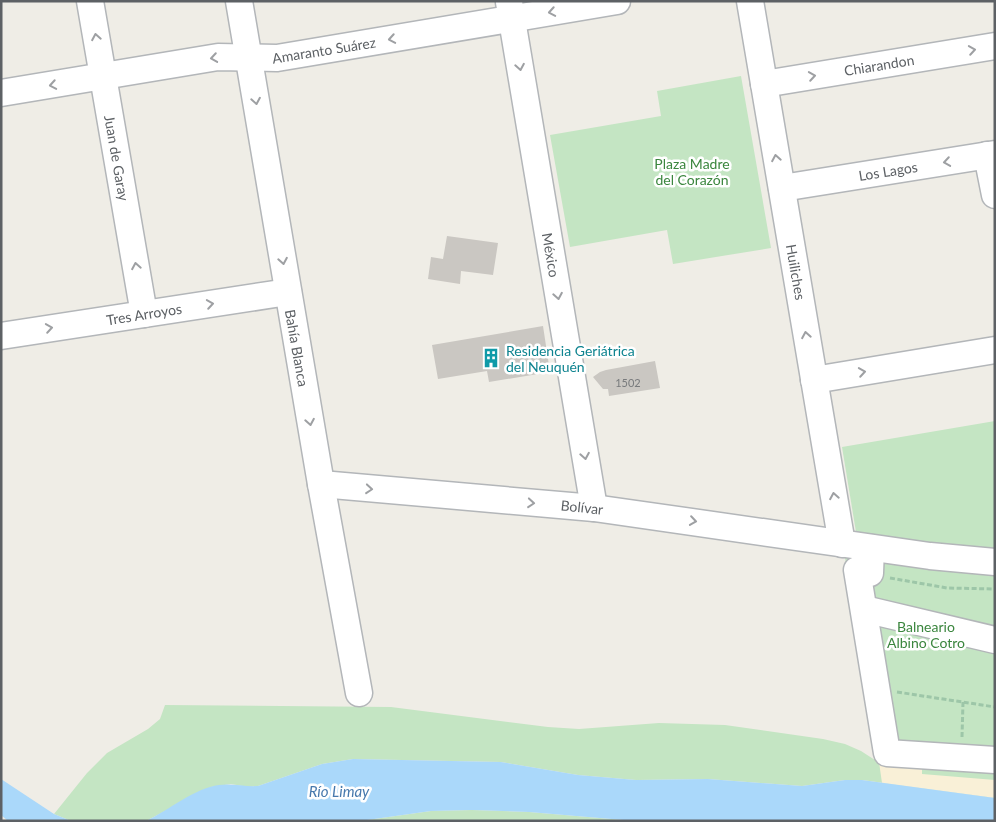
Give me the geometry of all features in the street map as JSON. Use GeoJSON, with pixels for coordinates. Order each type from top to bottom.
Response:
{"type":"FeatureCollection","features":[{"type":"Feature","properties":{"kind":"street","name":"Juan de Garay"},"geometry":{"type":"LineString","coordinates":[[90,1],[144,314]]}},
{"type":"Feature","properties":{"kind":"street","name":"Bahía Blanca"},"geometry":{"type":"LineString","coordinates":[[239,1],[321,484],[359,693]]}},
{"type":"Feature","properties":{"kind":"street","name":"Amaranto Suárez"},"geometry":{"type":"LineString","coordinates":[[1,93],[218,57],[277,58],[510,10],[617,1]]}},
{"type":"Feature","properties":{"kind":"street","name":"Huiliches"},"geometry":{"type":"LineString","coordinates":[[750,1],[842,544]]}},
{"type":"Feature","properties":{"kind":"street","name":"México"},"geometry":{"type":"LineString","coordinates":[[510,10],[594,508]]}},
{"type":"Feature","properties":{"kind":"street","name":"Chiarandon"},"geometry":{"type":"LineString","coordinates":[[764,84],[995,46]]}},
{"type":"Feature","properties":{"kind":"street","name":"Los Lagos"},"geometry":{"type":"LineString","coordinates":[[782,188],[991,154]]}},
{"type":"Feature","properties":{"kind":"street"},"geometry":{"type":"LineString","coordinates":[[991,154],[995,195]]}},
{"type":"Feature","properties":{"kind":"street","name":"Tres Arroyos"},"geometry":{"type":"LineString","coordinates":[[1,336],[288,292]]}},
{"type":"Feature","properties":{"kind":"street"},"geometry":{"type":"LineString","coordinates":[[814,380],[995,350]]}},
{"type":"Feature","properties":{"kind":"street","name":"Bolívar"},"geometry":{"type":"LineString","coordinates":[[321,484],[594,508],[842,544]]}},
{"type":"Feature","properties":{"kind":"street"},"geometry":{"type":"LineString","coordinates":[[842,544],[871,561]]}},
{"type":"Feature","properties":{"kind":"street"},"geometry":{"type":"LineString","coordinates":[[995,562],[952,559],[871,561],[857,570],[887,753],[995,760]]}},
{"type":"Feature","properties":{"kind":"street"},"geometry":{"type":"LineString","coordinates":[[864,609],[995,640]]}},
{"type":"Feature","properties":{"kind":"path"},"geometry":{"type":"LineString","coordinates":[[871,561],[911,582],[937,587],[995,589]]}},
{"type":"Feature","properties":{"kind":"path"},"geometry":{"type":"LineString","coordinates":[[877,689],[995,707]]}},
{"type":"Feature","properties":{"kind":"path"},"geometry":{"type":"LineString","coordinates":[[962,758],[963,702]]}},
{"type":"Feature","properties":{"kind":"green space","name":"Plaza Madre del Corazón"},"geometry":{"type":"Polygon","coordinates":[[[741,76],[771,248],[673,264],[667,230],[570,247],[550,135],[661,116],[657,91],[741,76]]]}},
{"type":"Feature","properties":{"kind":"green space"},"geometry":{"type":"Polygon","coordinates":[[[995,421],[995,553],[857,538],[842,447],[995,421]]]}},
{"type":"Feature","properties":{"kind":"green space","name":"Balneario Albino Cotro"},"geometry":{"type":"Polygon","coordinates":[[[844,552],[995,572],[995,798],[862,780],[845,780],[802,786],[708,779],[636,780],[578,775],[501,762],[353,759],[322,764],[258,786],[248,787],[231,784],[211,787],[146,821],[71,821],[54,814],[87,773],[107,753],[148,729],[160,719],[165,705],[391,707],[548,727],[579,729],[659,723],[725,725],[845,744],[861,751],[878,762],[844,552]]]}},
{"type":"Feature","properties":{"kind":"green space"},"geometry":{"type":"Polygon","coordinates":[[[431,811],[529,812],[635,821],[360,821],[431,811]]]}},
{"type":"Feature","properties":{"kind":"sand"},"geometry":{"type":"Polygon","coordinates":[[[879,762],[922,766],[922,774],[995,780],[995,798],[882,783],[879,762]]]}},
{"type":"Feature","properties":{"kind":"water","name":"Río Limay"},"geometry":{"type":"Polygon","coordinates":[[[353,759],[501,762],[578,775],[636,780],[708,779],[802,786],[845,780],[862,780],[995,798],[995,821],[635,821],[529,812],[472,810],[431,811],[360,821],[146,821],[191,795],[210,787],[224,785],[258,786],[322,764],[353,759]]]}},
{"type":"Feature","properties":{"kind":"water"},"geometry":{"type":"Polygon","coordinates":[[[1,779],[54,814],[71,821],[8,821],[1,815],[1,779]]]}},
{"type":"Feature","properties":{"kind":"building"},"geometry":{"type":"Polygon","coordinates":[[[447,236],[498,243],[493,275],[461,271],[460,284],[428,279],[431,257],[443,259],[447,236]]]}},
{"type":"Feature","properties":{"kind":"building","name":"Residencia Geriátrica del Neuquén"},"geometry":{"type":"Polygon","coordinates":[[[543,326],[550,372],[489,382],[487,371],[438,379],[432,345],[543,326]]]}},
{"type":"Feature","properties":{"kind":"building"},"geometry":{"type":"Polygon","coordinates":[[[655,361],[660,388],[609,396],[608,389],[603,389],[593,377],[606,370],[655,361]]]}},
{"type":"Feature","properties":{"kind":"place","name":"Residencia Geriátrica del Neuquén"},"geometry":{"type":"Point","coordinates":[491,358]}}]}
